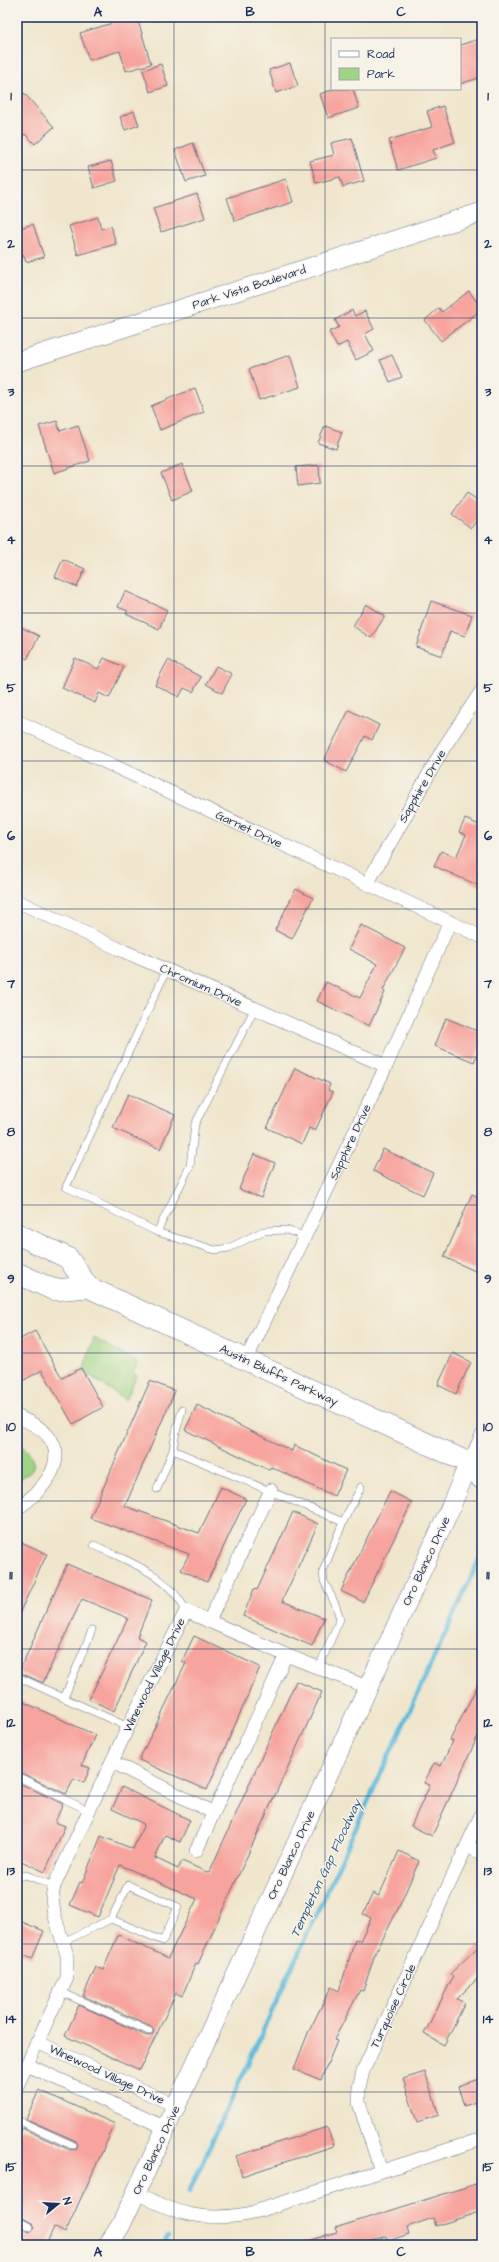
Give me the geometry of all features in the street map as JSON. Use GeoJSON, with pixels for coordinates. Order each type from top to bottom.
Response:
{"type":"FeatureCollection","features":[{"type":"Feature","properties":{"kind":"main road"},"geometry":{"type":"LineString","coordinates":[[17,1234],[68,1258],[88,1287]]}},
{"type":"Feature","properties":{"kind":"main road","name":"Austin Bluffs Parkway"},"geometry":{"type":"LineString","coordinates":[[17,1273],[54,1290],[88,1287],[475,1463],[482,1479]]}},
{"type":"Feature","properties":{"kind":"street","name":"Park Vista Boulevard"},"geometry":{"type":"LineString","coordinates":[[17,362],[482,212]]}},
{"type":"Feature","properties":{"kind":"street","name":"Sapphire Drive"},"geometry":{"type":"LineString","coordinates":[[367,884],[443,749],[482,690]]}},
{"type":"Feature","properties":{"kind":"street","name":"Garnet Drive"},"geometry":{"type":"LineString","coordinates":[[17,721],[482,937]]}},
{"type":"Feature","properties":{"kind":"street","name":"Chromium Drive"},"geometry":{"type":"LineString","coordinates":[[17,901],[167,970],[386,1066]]}},
{"type":"Feature","properties":{"kind":"street","name":"Sapphire Drive"},"geometry":{"type":"LineString","coordinates":[[246,1360],[386,1066],[450,922]]}},
{"type":"Feature","properties":{"kind":"street"},"geometry":{"type":"LineString","coordinates":[[17,1416],[38,1426],[49,1436],[55,1449],[56,1461],[51,1476],[43,1486],[32,1499],[17,1509]]}},
{"type":"Feature","properties":{"kind":"street"},"geometry":{"type":"LineString","coordinates":[[475,1463],[482,1435]]}},
{"type":"Feature","properties":{"kind":"street","name":"Oro Blanco Drive"},"geometry":{"type":"LineString","coordinates":[[108,2245],[121,2225],[367,1687],[449,1511],[475,1463]]}},
{"type":"Feature","properties":{"kind":"street"},"geometry":{"type":"LineString","coordinates":[[209,1621],[271,1490]]}},
{"type":"Feature","properties":{"kind":"street","name":"Winewood Village Drive"},"geometry":{"type":"LineString","coordinates":[[17,2086],[67,1978],[68,1966],[63,1942],[54,1914],[52,1898],[54,1886],[128,1727],[186,1610],[286,1654],[367,1687]]}},
{"type":"Feature","properties":{"kind":"street"},"geometry":{"type":"LineString","coordinates":[[196,1851],[212,1812],[286,1654]]}},
{"type":"Feature","properties":{"kind":"street"},"geometry":{"type":"LineString","coordinates":[[112,1762],[212,1812]]}},
{"type":"Feature","properties":{"kind":"street","name":"Turquoise Circle"},"geometry":{"type":"LineString","coordinates":[[381,2171],[359,2103],[359,2088],[363,2071],[482,1814]]}},
{"type":"Feature","properties":{"kind":"street"},"geometry":{"type":"LineString","coordinates":[[467,1846],[482,1853]]}},
{"type":"Feature","properties":{"kind":"street","name":"Winewood Village Drive"},"geometry":{"type":"LineString","coordinates":[[37,2042],[176,2106]]}},
{"type":"Feature","properties":{"kind":"street","name":"Winewood Village Drive"},"geometry":{"type":"LineString","coordinates":[[27,2065],[166,2128]]}},
{"type":"Feature","properties":{"kind":"street"},"geometry":{"type":"LineString","coordinates":[[136,2192],[162,2206],[183,2214],[206,2218],[227,2218],[248,2214],[482,2139]]}},
{"type":"Feature","properties":{"kind":"lane"},"geometry":{"type":"LineString","coordinates":[[167,970],[66,1187],[157,1232],[215,1250],[230,1248],[263,1231],[286,1230],[305,1236]]}},
{"type":"Feature","properties":{"kind":"lane"},"geometry":{"type":"LineString","coordinates":[[157,1232],[190,1166],[195,1124],[255,1008]]}},
{"type":"Feature","properties":{"kind":"lane"},"geometry":{"type":"LineString","coordinates":[[157,1489],[173,1450],[182,1410]]}},
{"type":"Feature","properties":{"kind":"lane"},"geometry":{"type":"LineString","coordinates":[[173,1450],[271,1490],[343,1522]]}},
{"type":"Feature","properties":{"kind":"lane"},"geometry":{"type":"LineString","coordinates":[[318,1667],[340,1619],[336,1606],[324,1581],[323,1571],[343,1522],[360,1487]]}},
{"type":"Feature","properties":{"kind":"lane"},"geometry":{"type":"LineString","coordinates":[[94,1545],[160,1578],[180,1598],[186,1610]]}},
{"type":"Feature","properties":{"kind":"lane"},"geometry":{"type":"LineString","coordinates":[[64,1698],[92,1630]]}},
{"type":"Feature","properties":{"kind":"lane"},"geometry":{"type":"LineString","coordinates":[[20,1678],[128,1727]]}},
{"type":"Feature","properties":{"kind":"lane"},"geometry":{"type":"LineString","coordinates":[[17,1776],[89,1811]]}},
{"type":"Feature","properties":{"kind":"lane"},"geometry":{"type":"LineString","coordinates":[[17,1877],[26,1875],[54,1886]]}},
{"type":"Feature","properties":{"kind":"lane"},"geometry":{"type":"LineString","coordinates":[[63,1942],[112,1919],[128,1884],[178,1907],[163,1941],[112,1919]]}},
{"type":"Feature","properties":{"kind":"lane"},"geometry":{"type":"LineString","coordinates":[[60,1992],[149,2031]]}},
{"type":"Feature","properties":{"kind":"lane"},"geometry":{"type":"LineString","coordinates":[[17,2120],[72,2146]]}},
{"type":"Feature","properties":{"kind":"lane"},"geometry":{"type":"LineString","coordinates":[[17,2220],[30,2227]]}},
{"type":"Feature","properties":{"kind":"green space"},"geometry":{"type":"Polygon","coordinates":[[[94,1338],[138,1363],[133,1373],[137,1375],[126,1400],[83,1371],[94,1338]]]}},
{"type":"Feature","properties":{"kind":"green space"},"geometry":{"type":"Polygon","coordinates":[[[17,1440],[30,1454],[34,1465],[31,1472],[17,1480],[17,1440]]]}},
{"type":"Feature","properties":{"kind":"building"},"geometry":{"type":"Polygon","coordinates":[[[132,17],[137,17],[151,64],[126,71],[120,51],[89,60],[80,33],[132,17]]]}},
{"type":"Feature","properties":{"kind":"building"},"geometry":{"type":"Polygon","coordinates":[[[482,38],[482,77],[461,84],[461,45],[482,38]]]}},
{"type":"Feature","properties":{"kind":"building"},"geometry":{"type":"Polygon","coordinates":[[[290,63],[298,86],[276,93],[269,70],[290,63]]]}},
{"type":"Feature","properties":{"kind":"building"},"geometry":{"type":"Polygon","coordinates":[[[161,64],[168,86],[150,92],[143,70],[161,64]]]}},
{"type":"Feature","properties":{"kind":"building"},"geometry":{"type":"Polygon","coordinates":[[[331,90],[353,90],[359,108],[328,118],[320,94],[331,90]]]}},
{"type":"Feature","properties":{"kind":"building"},"geometry":{"type":"Polygon","coordinates":[[[24,93],[54,127],[35,144],[25,134],[17,141],[17,99],[24,93]]]}},
{"type":"Feature","properties":{"kind":"building"},"geometry":{"type":"Polygon","coordinates":[[[443,106],[455,142],[433,150],[436,158],[398,170],[389,140],[432,127],[427,111],[443,106]]]}},
{"type":"Feature","properties":{"kind":"building"},"geometry":{"type":"Polygon","coordinates":[[[134,111],[139,125],[125,130],[120,117],[134,111]]]}},
{"type":"Feature","properties":{"kind":"building"},"geometry":{"type":"Polygon","coordinates":[[[352,138],[364,181],[343,187],[340,177],[316,183],[310,161],[334,155],[331,143],[352,138]]]}},
{"type":"Feature","properties":{"kind":"building"},"geometry":{"type":"Polygon","coordinates":[[[193,143],[205,176],[186,182],[175,150],[193,143]]]}},
{"type":"Feature","properties":{"kind":"building"},"geometry":{"type":"Polygon","coordinates":[[[111,161],[117,181],[94,188],[88,167],[111,161]]]}},
{"type":"Feature","properties":{"kind":"building"},"geometry":{"type":"Polygon","coordinates":[[[286,179],[293,202],[235,221],[227,198],[286,179]]]}},
{"type":"Feature","properties":{"kind":"building"},"geometry":{"type":"Polygon","coordinates":[[[197,194],[205,218],[161,232],[153,208],[197,194]]]}},
{"type":"Feature","properties":{"kind":"building"},"geometry":{"type":"Polygon","coordinates":[[[98,217],[101,229],[111,226],[116,244],[78,255],[69,226],[98,217]]]}},
{"type":"Feature","properties":{"kind":"building"},"geometry":{"type":"Polygon","coordinates":[[[33,224],[44,257],[26,262],[23,254],[17,256],[17,229],[33,224]]]}},
{"type":"Feature","properties":{"kind":"building"},"geometry":{"type":"Polygon","coordinates":[[[469,291],[482,309],[441,341],[425,320],[439,308],[442,312],[469,291]]]}},
{"type":"Feature","properties":{"kind":"building"},"geometry":{"type":"Polygon","coordinates":[[[352,310],[355,316],[365,311],[374,329],[365,334],[374,351],[356,360],[347,342],[337,347],[329,332],[339,327],[335,320],[352,310]]]}},
{"type":"Feature","properties":{"kind":"building"},"geometry":{"type":"Polygon","coordinates":[[[290,355],[300,387],[259,400],[249,369],[290,355]]]}},
{"type":"Feature","properties":{"kind":"building"},"geometry":{"type":"Polygon","coordinates":[[[392,355],[402,377],[390,382],[380,360],[392,355]]]}},
{"type":"Feature","properties":{"kind":"building"},"geometry":{"type":"Polygon","coordinates":[[[195,388],[204,412],[160,430],[151,406],[195,388]]]}},
{"type":"Feature","properties":{"kind":"building"},"geometry":{"type":"Polygon","coordinates":[[[57,421],[60,431],[78,425],[90,461],[54,473],[39,426],[57,421]]]}},
{"type":"Feature","properties":{"kind":"building"},"geometry":{"type":"Polygon","coordinates":[[[325,426],[342,432],[336,449],[318,443],[325,426]]]}},
{"type":"Feature","properties":{"kind":"building"},"geometry":{"type":"Polygon","coordinates":[[[182,464],[193,491],[172,500],[161,473],[182,464]]]}},
{"type":"Feature","properties":{"kind":"building"},"geometry":{"type":"Polygon","coordinates":[[[319,465],[320,483],[298,486],[296,467],[319,465]]]}},
{"type":"Feature","properties":{"kind":"building"},"geometry":{"type":"Polygon","coordinates":[[[467,493],[482,503],[482,513],[471,528],[452,514],[467,493]]]}},
{"type":"Feature","properties":{"kind":"building"},"geometry":{"type":"Polygon","coordinates":[[[63,559],[85,569],[77,587],[55,577],[63,559]]]}},
{"type":"Feature","properties":{"kind":"building"},"geometry":{"type":"Polygon","coordinates":[[[125,591],[167,610],[159,629],[126,614],[128,611],[118,607],[125,591]]]}},
{"type":"Feature","properties":{"kind":"building"},"geometry":{"type":"Polygon","coordinates":[[[431,601],[472,615],[465,636],[450,631],[442,656],[416,647],[431,601]]]}},
{"type":"Feature","properties":{"kind":"building"},"geometry":{"type":"Polygon","coordinates":[[[366,604],[385,616],[371,638],[353,626],[366,604]]]}},
{"type":"Feature","properties":{"kind":"building"},"geometry":{"type":"Polygon","coordinates":[[[17,625],[39,636],[27,659],[17,654],[17,625]]]}},
{"type":"Feature","properties":{"kind":"building"},"geometry":{"type":"Polygon","coordinates":[[[75,658],[98,669],[104,658],[124,667],[109,698],[99,693],[95,703],[62,688],[75,658]]]}},
{"type":"Feature","properties":{"kind":"building"},"geometry":{"type":"Polygon","coordinates":[[[168,660],[201,677],[193,692],[184,688],[179,697],[155,685],[168,660]]]}},
{"type":"Feature","properties":{"kind":"building"},"geometry":{"type":"Polygon","coordinates":[[[216,666],[232,674],[222,693],[206,684],[216,666]]]}},
{"type":"Feature","properties":{"kind":"building"},"geometry":{"type":"Polygon","coordinates":[[[349,710],[379,725],[372,740],[365,736],[346,772],[324,760],[349,710]]]}},
{"type":"Feature","properties":{"kind":"building"},"geometry":{"type":"Polygon","coordinates":[[[465,819],[482,826],[482,887],[434,866],[441,851],[456,857],[466,835],[459,832],[465,819]]]}},
{"type":"Feature","properties":{"kind":"building"},"geometry":{"type":"Polygon","coordinates":[[[296,889],[313,898],[292,939],[275,930],[296,889]]]}},
{"type":"Feature","properties":{"kind":"building"},"geometry":{"type":"Polygon","coordinates":[[[361,925],[405,948],[383,990],[385,992],[369,1026],[317,1001],[326,982],[360,998],[377,964],[349,949],[361,925]]]}},
{"type":"Feature","properties":{"kind":"building"},"geometry":{"type":"Polygon","coordinates":[[[446,1018],[482,1033],[482,1043],[474,1062],[435,1046],[446,1018]]]}},
{"type":"Feature","properties":{"kind":"building"},"geometry":{"type":"Polygon","coordinates":[[[295,1068],[330,1084],[328,1090],[333,1092],[315,1131],[309,1128],[302,1144],[267,1128],[295,1068]]]}},
{"type":"Feature","properties":{"kind":"building"},"geometry":{"type":"Polygon","coordinates":[[[128,1094],[175,1115],[160,1149],[113,1128],[128,1094]]]}},
{"type":"Feature","properties":{"kind":"building"},"geometry":{"type":"Polygon","coordinates":[[[383,1149],[433,1173],[423,1195],[373,1171],[383,1149]]]}},
{"type":"Feature","properties":{"kind":"building"},"geometry":{"type":"Polygon","coordinates":[[[254,1154],[275,1163],[261,1198],[239,1189],[254,1154]]]}},
{"type":"Feature","properties":{"kind":"building"},"geometry":{"type":"Polygon","coordinates":[[[472,1194],[482,1198],[482,1274],[444,1257],[472,1194]]]}},
{"type":"Feature","properties":{"kind":"building"},"geometry":{"type":"Polygon","coordinates":[[[35,1331],[62,1378],[81,1368],[103,1407],[73,1424],[42,1370],[17,1384],[17,1341],[35,1331]]]}},
{"type":"Feature","properties":{"kind":"building"},"geometry":{"type":"Polygon","coordinates":[[[453,1353],[471,1362],[456,1394],[438,1385],[453,1353]]]}},
{"type":"Feature","properties":{"kind":"building"},"geometry":{"type":"Polygon","coordinates":[[[150,1381],[175,1391],[125,1506],[199,1533],[221,1487],[246,1499],[207,1582],[181,1570],[189,1554],[90,1518],[150,1381]]]}},
{"type":"Feature","properties":{"kind":"building"},"geometry":{"type":"Polygon","coordinates":[[[197,1405],[292,1451],[294,1445],[346,1470],[334,1496],[271,1467],[269,1470],[185,1430],[197,1405]]]}},
{"type":"Feature","properties":{"kind":"building"},"geometry":{"type":"Polygon","coordinates":[[[390,1491],[412,1502],[363,1602],[341,1591],[390,1491]]]}},
{"type":"Feature","properties":{"kind":"building"},"geometry":{"type":"Polygon","coordinates":[[[293,1512],[318,1524],[282,1601],[324,1618],[312,1646],[243,1616],[254,1589],[257,1590],[293,1512]]]}},
{"type":"Feature","properties":{"kind":"building"},"geometry":{"type":"Polygon","coordinates":[[[17,1540],[47,1554],[17,1618],[17,1540]]]}},
{"type":"Feature","properties":{"kind":"building"},"geometry":{"type":"Polygon","coordinates":[[[67,1564],[152,1600],[137,1637],[146,1641],[114,1711],[89,1699],[128,1618],[82,1599],[43,1683],[19,1672],[67,1564]]]}},
{"type":"Feature","properties":{"kind":"building"},"geometry":{"type":"Polygon","coordinates":[[[194,1636],[260,1667],[207,1790],[139,1760],[186,1663],[182,1661],[194,1636]]]}},
{"type":"Feature","properties":{"kind":"building"},"geometry":{"type":"Polygon","coordinates":[[[482,1677],[482,1727],[432,1836],[411,1826],[430,1785],[424,1783],[434,1763],[441,1766],[453,1741],[450,1740],[482,1677]]]}},
{"type":"Feature","properties":{"kind":"building"},"geometry":{"type":"Polygon","coordinates":[[[296,1681],[322,1692],[198,1964],[196,1963],[182,1996],[176,1993],[140,2070],[65,2036],[79,2005],[147,2036],[152,2035],[154,2030],[151,2026],[83,1996],[96,1967],[103,1970],[118,1935],[168,1958],[197,1899],[120,1865],[98,1917],[70,1905],[80,1882],[82,1883],[101,1836],[133,1849],[144,1824],[112,1809],[122,1787],[190,1820],[180,1842],[165,1835],[155,1858],[178,1869],[182,1861],[209,1873],[296,1681]]]}},
{"type":"Feature","properties":{"kind":"building"},"geometry":{"type":"Polygon","coordinates":[[[17,1699],[95,1735],[82,1765],[90,1768],[84,1783],[74,1779],[66,1794],[17,1771],[17,1699]]]}},
{"type":"Feature","properties":{"kind":"building"},"geometry":{"type":"Polygon","coordinates":[[[17,1782],[63,1804],[55,1822],[65,1826],[45,1872],[17,1859],[17,1782]]]}},
{"type":"Feature","properties":{"kind":"building"},"geometry":{"type":"Polygon","coordinates":[[[399,1851],[419,1861],[399,1907],[375,1954],[363,1991],[360,1990],[334,2040],[337,2041],[321,2080],[294,2069],[308,2033],[331,1987],[339,1991],[355,1940],[360,1941],[371,1918],[363,1914],[373,1893],[379,1896],[399,1851]]]}},
{"type":"Feature","properties":{"kind":"building"},"geometry":{"type":"Polygon","coordinates":[[[17,1920],[44,1931],[32,1959],[17,1952],[17,1920]]]}},
{"type":"Feature","properties":{"kind":"building"},"geometry":{"type":"Polygon","coordinates":[[[482,1943],[482,1974],[457,1999],[465,2003],[444,2045],[424,2034],[453,1977],[450,1974],[482,1943]]]}},
{"type":"Feature","properties":{"kind":"building"},"geometry":{"type":"Polygon","coordinates":[[[425,2072],[439,2115],[417,2122],[403,2079],[425,2072]]]}},
{"type":"Feature","properties":{"kind":"building"},"geometry":{"type":"Polygon","coordinates":[[[482,2078],[482,2100],[464,2106],[458,2086],[482,2078]]]}},
{"type":"Feature","properties":{"kind":"building"},"geometry":{"type":"Polygon","coordinates":[[[39,2090],[115,2124],[65,2233],[54,2227],[46,2245],[17,2245],[17,2226],[30,2232],[35,2227],[32,2223],[17,2215],[17,2139],[22,2128],[70,2150],[75,2149],[77,2145],[74,2140],[26,2119],[39,2090]]]}},
{"type":"Feature","properties":{"kind":"building"},"geometry":{"type":"Polygon","coordinates":[[[327,2127],[334,2146],[242,2176],[236,2156],[327,2127]]]}},
{"type":"Feature","properties":{"kind":"building"},"geometry":{"type":"Polygon","coordinates":[[[482,2182],[482,2211],[436,2226],[433,2218],[407,2227],[409,2234],[388,2241],[386,2236],[359,2245],[305,2245],[305,2242],[337,2232],[335,2228],[482,2182]]]}},
{"type":"Feature","properties":{"kind":"waterway","name":"Templeton Gap Floodway"},"geometry":{"type":"LineString","coordinates":[[189,2192],[482,1553]]}},
{"type":"Feature","properties":{"kind":"waterway","name":"Templeton Gap Floodway"},"geometry":{"type":"LineString","coordinates":[[163,2245],[168,2236]]}}]}
